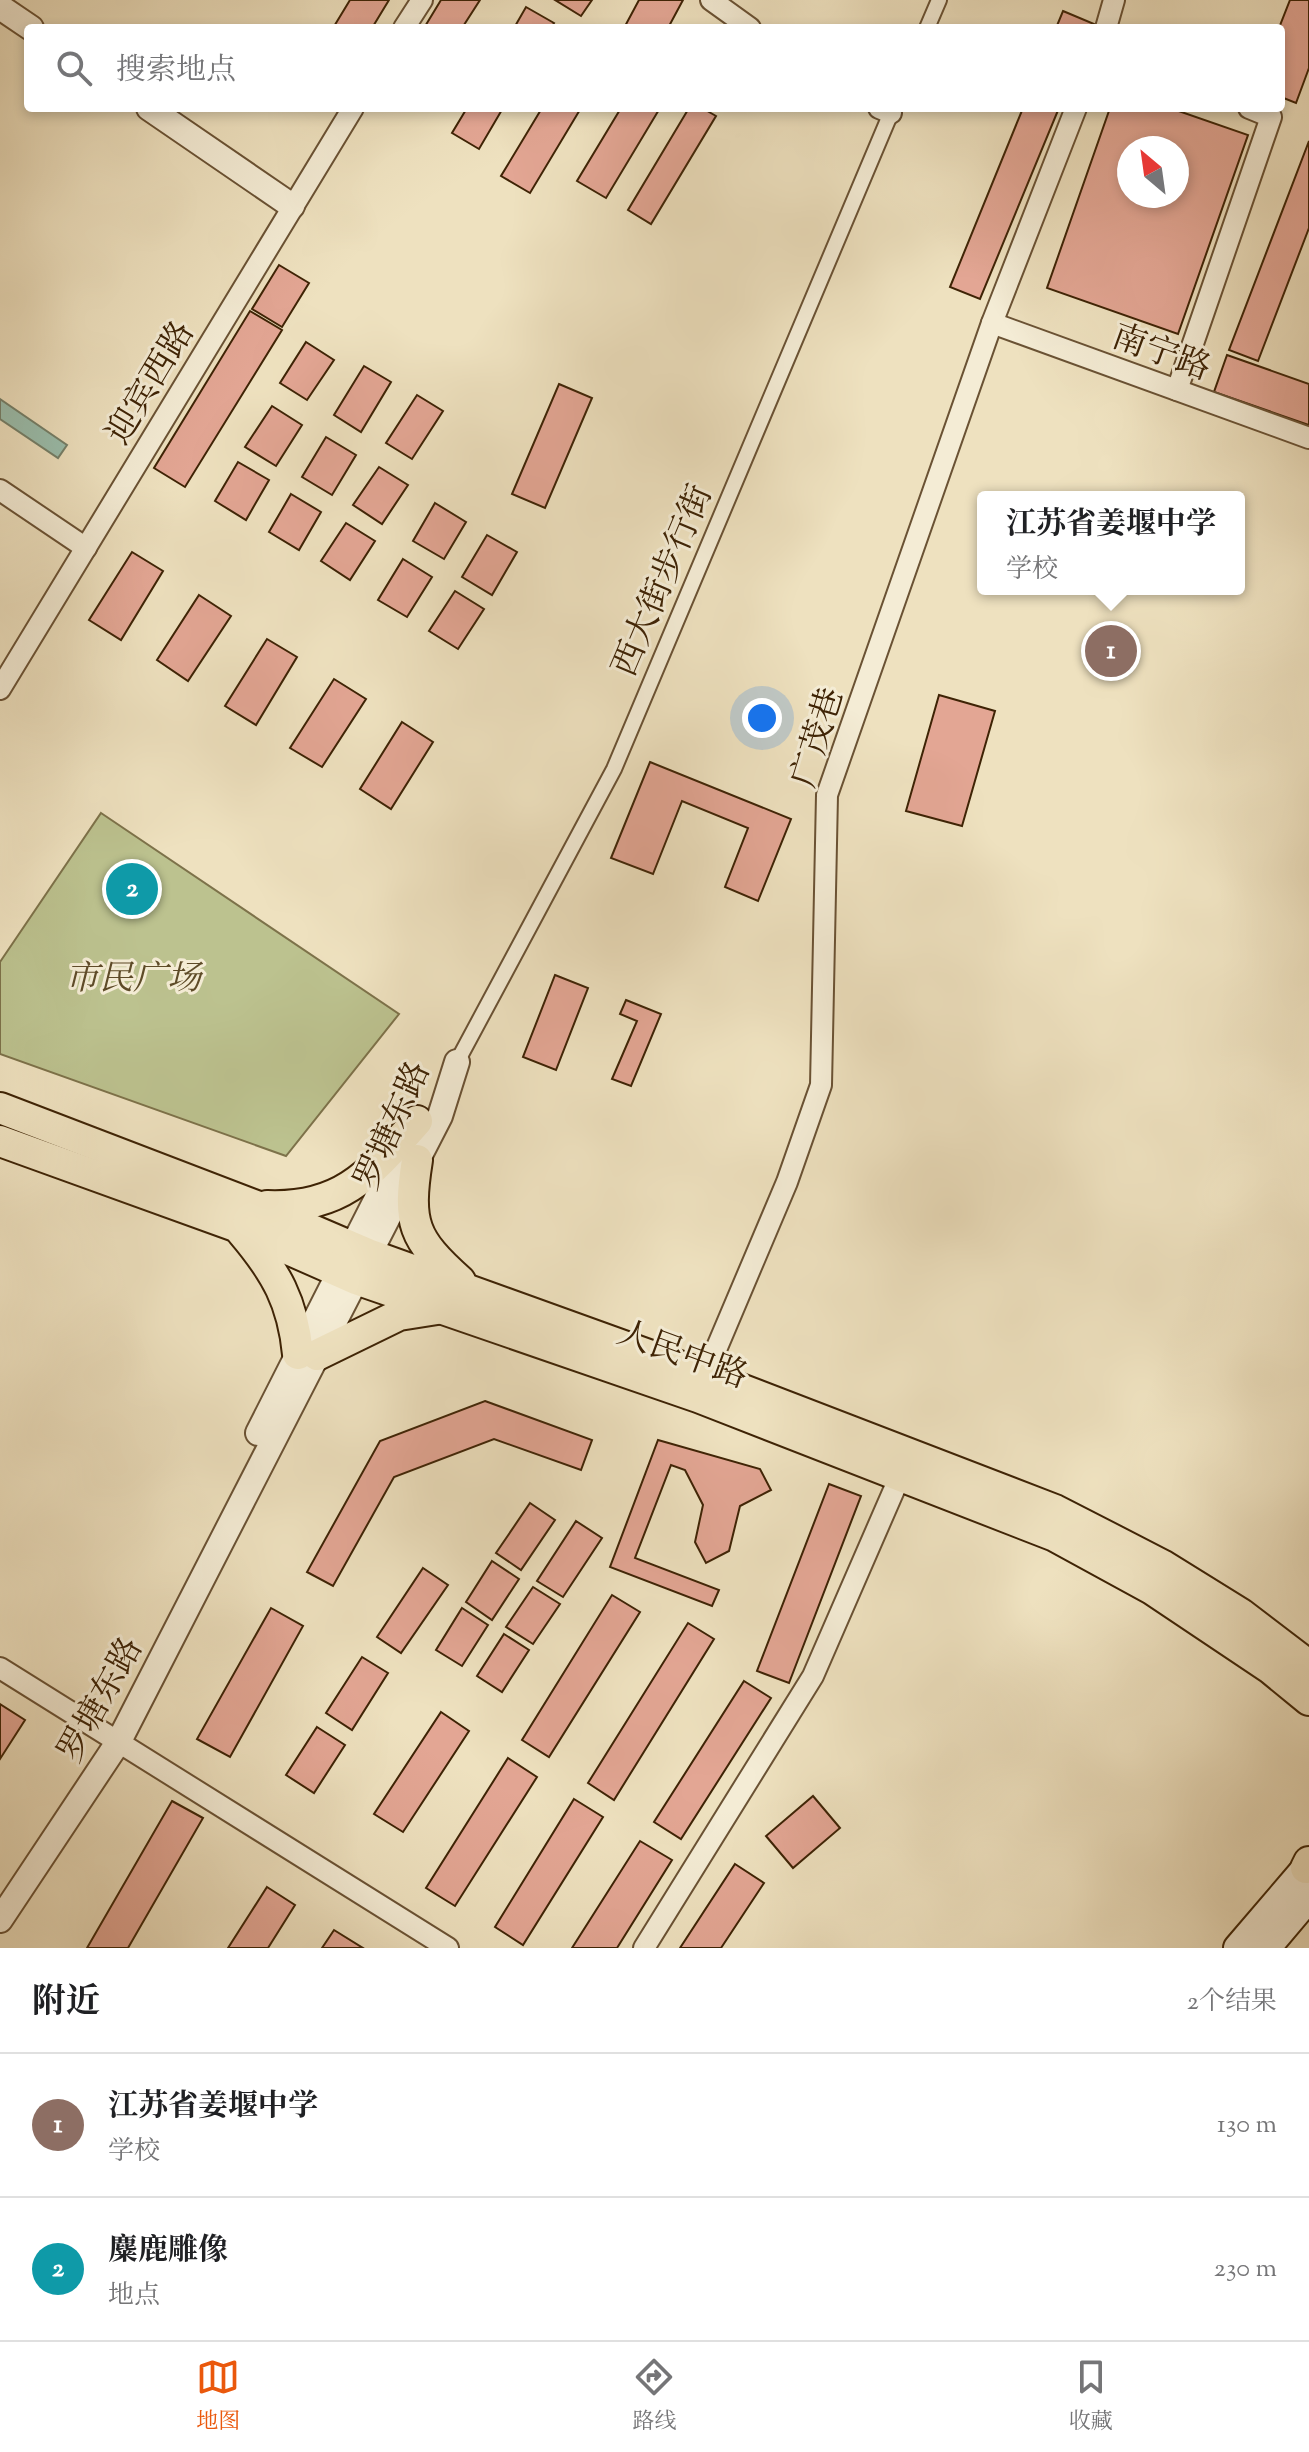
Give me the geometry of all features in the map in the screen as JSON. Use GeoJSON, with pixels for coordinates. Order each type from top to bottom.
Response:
{"type":"FeatureCollection","features":[{"type":"Feature","properties":{"kind":"main road","name":"人民中路"},"geometry":{"type":"LineString","coordinates":[[0,1108],[354,1263],[441,1308],[701,1386]]}},
{"type":"Feature","properties":{"kind":"main road"},"geometry":{"type":"LineString","coordinates":[[417,1121],[373,1171],[337,1197],[247,1217],[274,1270],[307,1354],[399,1315],[441,1308]]}},
{"type":"Feature","properties":{"kind":"main road","name":"人民中路"},"geometry":{"type":"LineString","coordinates":[[0,1141],[247,1217]]}},
{"type":"Feature","properties":{"kind":"main road"},"geometry":{"type":"LineString","coordinates":[[417,1160],[413,1222],[431,1256],[470,1291]]}},
{"type":"Feature","properties":{"kind":"main road","name":"人民中路"},"geometry":{"type":"LineString","coordinates":[[354,1263],[470,1291],[701,1386],[904,1464],[1055,1510],[1162,1565],[1241,1614],[1307,1664]]}},
{"type":"Feature","properties":{"kind":"main road","name":"人民中路"},"geometry":{"type":"LineString","coordinates":[[904,1464],[1055,1536],[1152,1589],[1270,1668],[1309,1700]]}},
{"type":"Feature","properties":{"kind":"main road"},"geometry":{"type":"LineString","coordinates":[[1270,1668],[1309,1720]]}},
{"type":"Feature","properties":{"kind":"main road"},"geometry":{"type":"LineString","coordinates":[[1238,1948],[1308,1873]]}},
{"type":"Feature","properties":{"kind":"main road"},"geometry":{"type":"LineString","coordinates":[[1266,1948],[1308,1873]]}},
{"type":"Feature","properties":{"kind":"street"},"geometry":{"type":"LineString","coordinates":[[407,24],[422,0]]}},
{"type":"Feature","properties":{"kind":"street"},"geometry":{"type":"LineString","coordinates":[[711,0],[744,24]]}},
{"type":"Feature","properties":{"kind":"street"},"geometry":{"type":"LineString","coordinates":[[929,24],[939,0]]}},
{"type":"Feature","properties":{"kind":"street"},"geometry":{"type":"LineString","coordinates":[[1107,24],[1114,0]]}},
{"type":"Feature","properties":{"kind":"street"},"geometry":{"type":"LineString","coordinates":[[0,7],[25,24]]}},
{"type":"Feature","properties":{"kind":"street"},"geometry":{"type":"LineString","coordinates":[[155,112],[292,206]]}},
{"type":"Feature","properties":{"kind":"street","name":"迎宾西路"},"geometry":{"type":"LineString","coordinates":[[0,689],[351,112]]}},
{"type":"Feature","properties":{"kind":"street","name":"西大街步行街"},"geometry":{"type":"LineString","coordinates":[[457,1062],[614,769],[887,112]]}},
{"type":"Feature","properties":{"kind":"street","name":"广茂巷"},"geometry":{"type":"LineString","coordinates":[[701,1386],[787,1182],[821,1085],[827,795],[992,323],[1074,112]]}},
{"type":"Feature","properties":{"kind":"street"},"geometry":{"type":"LineString","coordinates":[[1177,390],[1271,117],[1259,112]]}},
{"type":"Feature","properties":{"kind":"street","name":"南宁路"},"geometry":{"type":"LineString","coordinates":[[992,323],[1309,438]]}},
{"type":"Feature","properties":{"kind":"street"},"geometry":{"type":"LineString","coordinates":[[0,490],[86,548]]}},
{"type":"Feature","properties":{"kind":"street","name":"罗塘东路"},"geometry":{"type":"LineString","coordinates":[[0,1920],[113,1737],[354,1263],[417,1121],[457,1062]]}},
{"type":"Feature","properties":{"kind":"street","name":"罗塘东路"},"geometry":{"type":"LineString","coordinates":[[354,1263],[440,1116],[457,1062]]}},
{"type":"Feature","properties":{"kind":"street"},"geometry":{"type":"LineString","coordinates":[[644,1948],[813,1676],[904,1464]]}},
{"type":"Feature","properties":{"kind":"street"},"geometry":{"type":"LineString","coordinates":[[0,1668],[448,1948]]}},
{"type":"Feature","properties":{"kind":"street","name":"罗塘东路"},"geometry":{"type":"LineString","coordinates":[[0,1892],[113,1737]]}},
{"type":"Feature","properties":{"kind":"green space","name":"市民广场"},"geometry":{"type":"Polygon","coordinates":[[[101,813],[399,1014],[286,1156],[0,1054],[0,962],[101,813]]]}},
{"type":"Feature","properties":{"kind":"shaded area"},"geometry":{"type":"Polygon","coordinates":[[[0,399],[67,445],[58,458],[0,419],[0,399]]]}},
{"type":"Feature","properties":{"kind":"building"},"geometry":{"type":"Polygon","coordinates":[[[350,0],[389,0],[374,24],[335,24],[350,0]]]}},
{"type":"Feature","properties":{"kind":"building"},"geometry":{"type":"Polygon","coordinates":[[[441,0],[480,0],[465,24],[426,24],[441,0]]]}},
{"type":"Feature","properties":{"kind":"building"},"geometry":{"type":"Polygon","coordinates":[[[555,0],[592,0],[581,16],[555,0]]]}},
{"type":"Feature","properties":{"kind":"building"},"geometry":{"type":"Polygon","coordinates":[[[639,0],[683,0],[670,24],[626,24],[639,0]]]}},
{"type":"Feature","properties":{"kind":"building"},"geometry":{"type":"Polygon","coordinates":[[[1290,0],[1309,0],[1309,68],[1296,103],[1285,99],[1285,24],[1281,24],[1290,0]]]}},
{"type":"Feature","properties":{"kind":"building"},"geometry":{"type":"Polygon","coordinates":[[[526,7],[554,23],[553,24],[516,24],[526,7]]]}},
{"type":"Feature","properties":{"kind":"building"},"geometry":{"type":"Polygon","coordinates":[[[1063,11],[1094,24],[1058,24],[1063,11]]]}},
{"type":"Feature","properties":{"kind":"building"},"geometry":{"type":"Polygon","coordinates":[[[465,112],[501,112],[479,149],[452,133],[465,112]]]}},
{"type":"Feature","properties":{"kind":"building"},"geometry":{"type":"Polygon","coordinates":[[[540,112],[579,112],[530,193],[501,176],[540,112]]]}},
{"type":"Feature","properties":{"kind":"building"},"geometry":{"type":"Polygon","coordinates":[[[619,112],[658,112],[606,198],[577,181],[619,112]]]}},
{"type":"Feature","properties":{"kind":"building"},"geometry":{"type":"Polygon","coordinates":[[[687,112],[709,112],[716,116],[651,224],[628,210],[687,112]]]}},
{"type":"Feature","properties":{"kind":"building"},"geometry":{"type":"Polygon","coordinates":[[[1021,112],[1057,112],[980,299],[950,287],[1021,112]]]}},
{"type":"Feature","properties":{"kind":"building"},"geometry":{"type":"Polygon","coordinates":[[[1109,112],[1182,112],[1248,135],[1178,334],[1047,288],[1109,112]]]}},
{"type":"Feature","properties":{"kind":"building"},"geometry":{"type":"Polygon","coordinates":[[[1309,141],[1309,228],[1258,361],[1229,350],[1309,141]]]}},
{"type":"Feature","properties":{"kind":"building"},"geometry":{"type":"Polygon","coordinates":[[[279,265],[309,283],[282,327],[252,309],[279,265]]]}},
{"type":"Feature","properties":{"kind":"building"},"geometry":{"type":"Polygon","coordinates":[[[250,311],[282,330],[185,487],[154,468],[250,311]]]}},
{"type":"Feature","properties":{"kind":"building"},"geometry":{"type":"Polygon","coordinates":[[[306,342],[334,360],[307,400],[280,383],[306,342]]]}},
{"type":"Feature","properties":{"kind":"building"},"geometry":{"type":"Polygon","coordinates":[[[1227,355],[1309,384],[1309,425],[1214,392],[1227,355]]]}},
{"type":"Feature","properties":{"kind":"building"},"geometry":{"type":"Polygon","coordinates":[[[364,366],[391,382],[361,432],[334,415],[364,366]]]}},
{"type":"Feature","properties":{"kind":"building"},"geometry":{"type":"Polygon","coordinates":[[[559,384],[592,398],[545,508],[512,494],[559,384]]]}},
{"type":"Feature","properties":{"kind":"building"},"geometry":{"type":"Polygon","coordinates":[[[417,395],[443,411],[412,459],[386,443],[417,395]]]}},
{"type":"Feature","properties":{"kind":"building"},"geometry":{"type":"Polygon","coordinates":[[[272,406],[302,425],[276,466],[245,447],[272,406]]]}},
{"type":"Feature","properties":{"kind":"building"},"geometry":{"type":"Polygon","coordinates":[[[326,437],[356,455],[332,495],[302,477],[326,437]]]}},
{"type":"Feature","properties":{"kind":"building"},"geometry":{"type":"Polygon","coordinates":[[[238,462],[269,480],[246,520],[215,501],[238,462]]]}},
{"type":"Feature","properties":{"kind":"building"},"geometry":{"type":"Polygon","coordinates":[[[379,467],[408,485],[382,524],[353,505],[379,467]]]}},
{"type":"Feature","properties":{"kind":"building"},"geometry":{"type":"Polygon","coordinates":[[[291,494],[321,512],[299,550],[269,532],[291,494]]]}},
{"type":"Feature","properties":{"kind":"building"},"geometry":{"type":"Polygon","coordinates":[[[435,503],[466,522],[444,559],[413,541],[435,503]]]}},
{"type":"Feature","properties":{"kind":"building"},"geometry":{"type":"Polygon","coordinates":[[[346,523],[375,541],[350,580],[321,561],[346,523]]]}},
{"type":"Feature","properties":{"kind":"building"},"geometry":{"type":"Polygon","coordinates":[[[487,535],[517,552],[492,595],[462,577],[487,535]]]}},
{"type":"Feature","properties":{"kind":"building"},"geometry":{"type":"Polygon","coordinates":[[[132,552],[163,571],[121,640],[89,620],[132,552]]]}},
{"type":"Feature","properties":{"kind":"building"},"geometry":{"type":"Polygon","coordinates":[[[403,559],[432,577],[407,617],[378,600],[403,559]]]}},
{"type":"Feature","properties":{"kind":"building"},"geometry":{"type":"Polygon","coordinates":[[[455,591],[484,609],[458,649],[429,631],[455,591]]]}},
{"type":"Feature","properties":{"kind":"building"},"geometry":{"type":"Polygon","coordinates":[[[199,595],[231,616],[188,681],[157,660],[199,595]]]}},
{"type":"Feature","properties":{"kind":"building"},"geometry":{"type":"Polygon","coordinates":[[[267,639],[297,657],[256,725],[225,706],[267,639]]]}},
{"type":"Feature","properties":{"kind":"building"},"geometry":{"type":"Polygon","coordinates":[[[334,679],[366,699],[322,767],[290,748],[334,679]]]}},
{"type":"Feature","properties":{"kind":"building"},"geometry":{"type":"Polygon","coordinates":[[[939,695],[995,711],[962,826],[906,811],[939,695]]]}},
{"type":"Feature","properties":{"kind":"building"},"geometry":{"type":"Polygon","coordinates":[[[402,722],[433,742],[391,809],[360,789],[402,722]]]}},
{"type":"Feature","properties":{"kind":"building"},"geometry":{"type":"Polygon","coordinates":[[[650,762],[791,819],[758,901],[725,887],[748,828],[682,801],[653,874],[611,858],[650,762]]]}},
{"type":"Feature","properties":{"kind":"building"},"geometry":{"type":"Polygon","coordinates":[[[555,975],[588,988],[556,1070],[523,1057],[555,975]]]}},
{"type":"Feature","properties":{"kind":"building"},"geometry":{"type":"Polygon","coordinates":[[[626,1000],[661,1014],[631,1086],[612,1079],[637,1021],[620,1014],[626,1000]]]}},
{"type":"Feature","properties":{"kind":"building"},"geometry":{"type":"Polygon","coordinates":[[[485,1401],[592,1440],[581,1470],[494,1439],[394,1477],[333,1586],[307,1572],[380,1441],[485,1401]]]}},
{"type":"Feature","properties":{"kind":"building"},"geometry":{"type":"Polygon","coordinates":[[[658,1440],[760,1469],[771,1490],[740,1506],[729,1551],[706,1563],[695,1542],[703,1505],[685,1470],[671,1465],[635,1558],[719,1590],[712,1606],[610,1567],[658,1440]]]}},
{"type":"Feature","properties":{"kind":"building"},"geometry":{"type":"Polygon","coordinates":[[[829,1484],[861,1496],[789,1683],[757,1671],[829,1484]]]}},
{"type":"Feature","properties":{"kind":"building"},"geometry":{"type":"Polygon","coordinates":[[[530,1503],[555,1520],[521,1570],[496,1553],[530,1503]]]}},
{"type":"Feature","properties":{"kind":"building"},"geometry":{"type":"Polygon","coordinates":[[[576,1521],[602,1538],[563,1597],[537,1581],[576,1521]]]}},
{"type":"Feature","properties":{"kind":"building"},"geometry":{"type":"Polygon","coordinates":[[[492,1561],[519,1579],[492,1620],[466,1602],[492,1561]]]}},
{"type":"Feature","properties":{"kind":"building"},"geometry":{"type":"Polygon","coordinates":[[[423,1568],[448,1585],[401,1653],[377,1637],[423,1568]]]}},
{"type":"Feature","properties":{"kind":"building"},"geometry":{"type":"Polygon","coordinates":[[[533,1587],[560,1604],[533,1644],[506,1627],[533,1587]]]}},
{"type":"Feature","properties":{"kind":"building"},"geometry":{"type":"Polygon","coordinates":[[[612,1595],[640,1612],[549,1757],[522,1740],[612,1595]]]}},
{"type":"Feature","properties":{"kind":"building"},"geometry":{"type":"Polygon","coordinates":[[[271,1608],[303,1626],[230,1757],[197,1739],[271,1608]]]}},
{"type":"Feature","properties":{"kind":"building"},"geometry":{"type":"Polygon","coordinates":[[[462,1608],[488,1625],[462,1666],[436,1650],[462,1608]]]}},
{"type":"Feature","properties":{"kind":"building"},"geometry":{"type":"Polygon","coordinates":[[[688,1623],[714,1639],[614,1800],[588,1783],[688,1623]]]}},
{"type":"Feature","properties":{"kind":"building"},"geometry":{"type":"Polygon","coordinates":[[[504,1634],[529,1650],[502,1692],[477,1676],[504,1634]]]}},
{"type":"Feature","properties":{"kind":"building"},"geometry":{"type":"Polygon","coordinates":[[[362,1657],[388,1673],[352,1730],[326,1713],[362,1657]]]}},
{"type":"Feature","properties":{"kind":"building"},"geometry":{"type":"Polygon","coordinates":[[[744,1681],[771,1698],[681,1839],[654,1822],[744,1681]]]}},
{"type":"Feature","properties":{"kind":"building"},"geometry":{"type":"Polygon","coordinates":[[[0,1704],[25,1720],[0,1759],[0,1704]]]}},
{"type":"Feature","properties":{"kind":"building"},"geometry":{"type":"Polygon","coordinates":[[[441,1712],[469,1731],[403,1832],[374,1814],[441,1712]]]}},
{"type":"Feature","properties":{"kind":"building"},"geometry":{"type":"Polygon","coordinates":[[[317,1727],[345,1745],[314,1793],[286,1775],[317,1727]]]}},
{"type":"Feature","properties":{"kind":"building"},"geometry":{"type":"Polygon","coordinates":[[[508,1758],[537,1777],[455,1906],[426,1888],[508,1758]]]}},
{"type":"Feature","properties":{"kind":"building"},"geometry":{"type":"Polygon","coordinates":[[[813,1796],[840,1828],[793,1868],[766,1836],[813,1796]]]}},
{"type":"Feature","properties":{"kind":"building"},"geometry":{"type":"Polygon","coordinates":[[[574,1799],[603,1817],[523,1945],[495,1927],[574,1799]]]}},
{"type":"Feature","properties":{"kind":"building"},"geometry":{"type":"Polygon","coordinates":[[[172,1801],[203,1818],[128,1948],[87,1948],[172,1801]]]}},
{"type":"Feature","properties":{"kind":"building"},"geometry":{"type":"Polygon","coordinates":[[[640,1841],[672,1860],[617,1948],[572,1948],[640,1841]]]}},
{"type":"Feature","properties":{"kind":"building"},"geometry":{"type":"Polygon","coordinates":[[[735,1864],[764,1883],[721,1948],[680,1948],[735,1864]]]}},
{"type":"Feature","properties":{"kind":"building"},"geometry":{"type":"Polygon","coordinates":[[[267,1887],[295,1905],[268,1948],[228,1948],[267,1887]]]}},
{"type":"Feature","properties":{"kind":"building"},"geometry":{"type":"Polygon","coordinates":[[[334,1930],[363,1948],[322,1948],[334,1930]]]}},
{"type":"Feature","properties":{"kind":"place","name":"江苏省姜堰中学"},"geometry":{"type":"Point","coordinates":[1111,651]}},
{"type":"Feature","properties":{"kind":"place","name":"麋鹿雕像"},"geometry":{"type":"Point","coordinates":[132,889]}}]}
